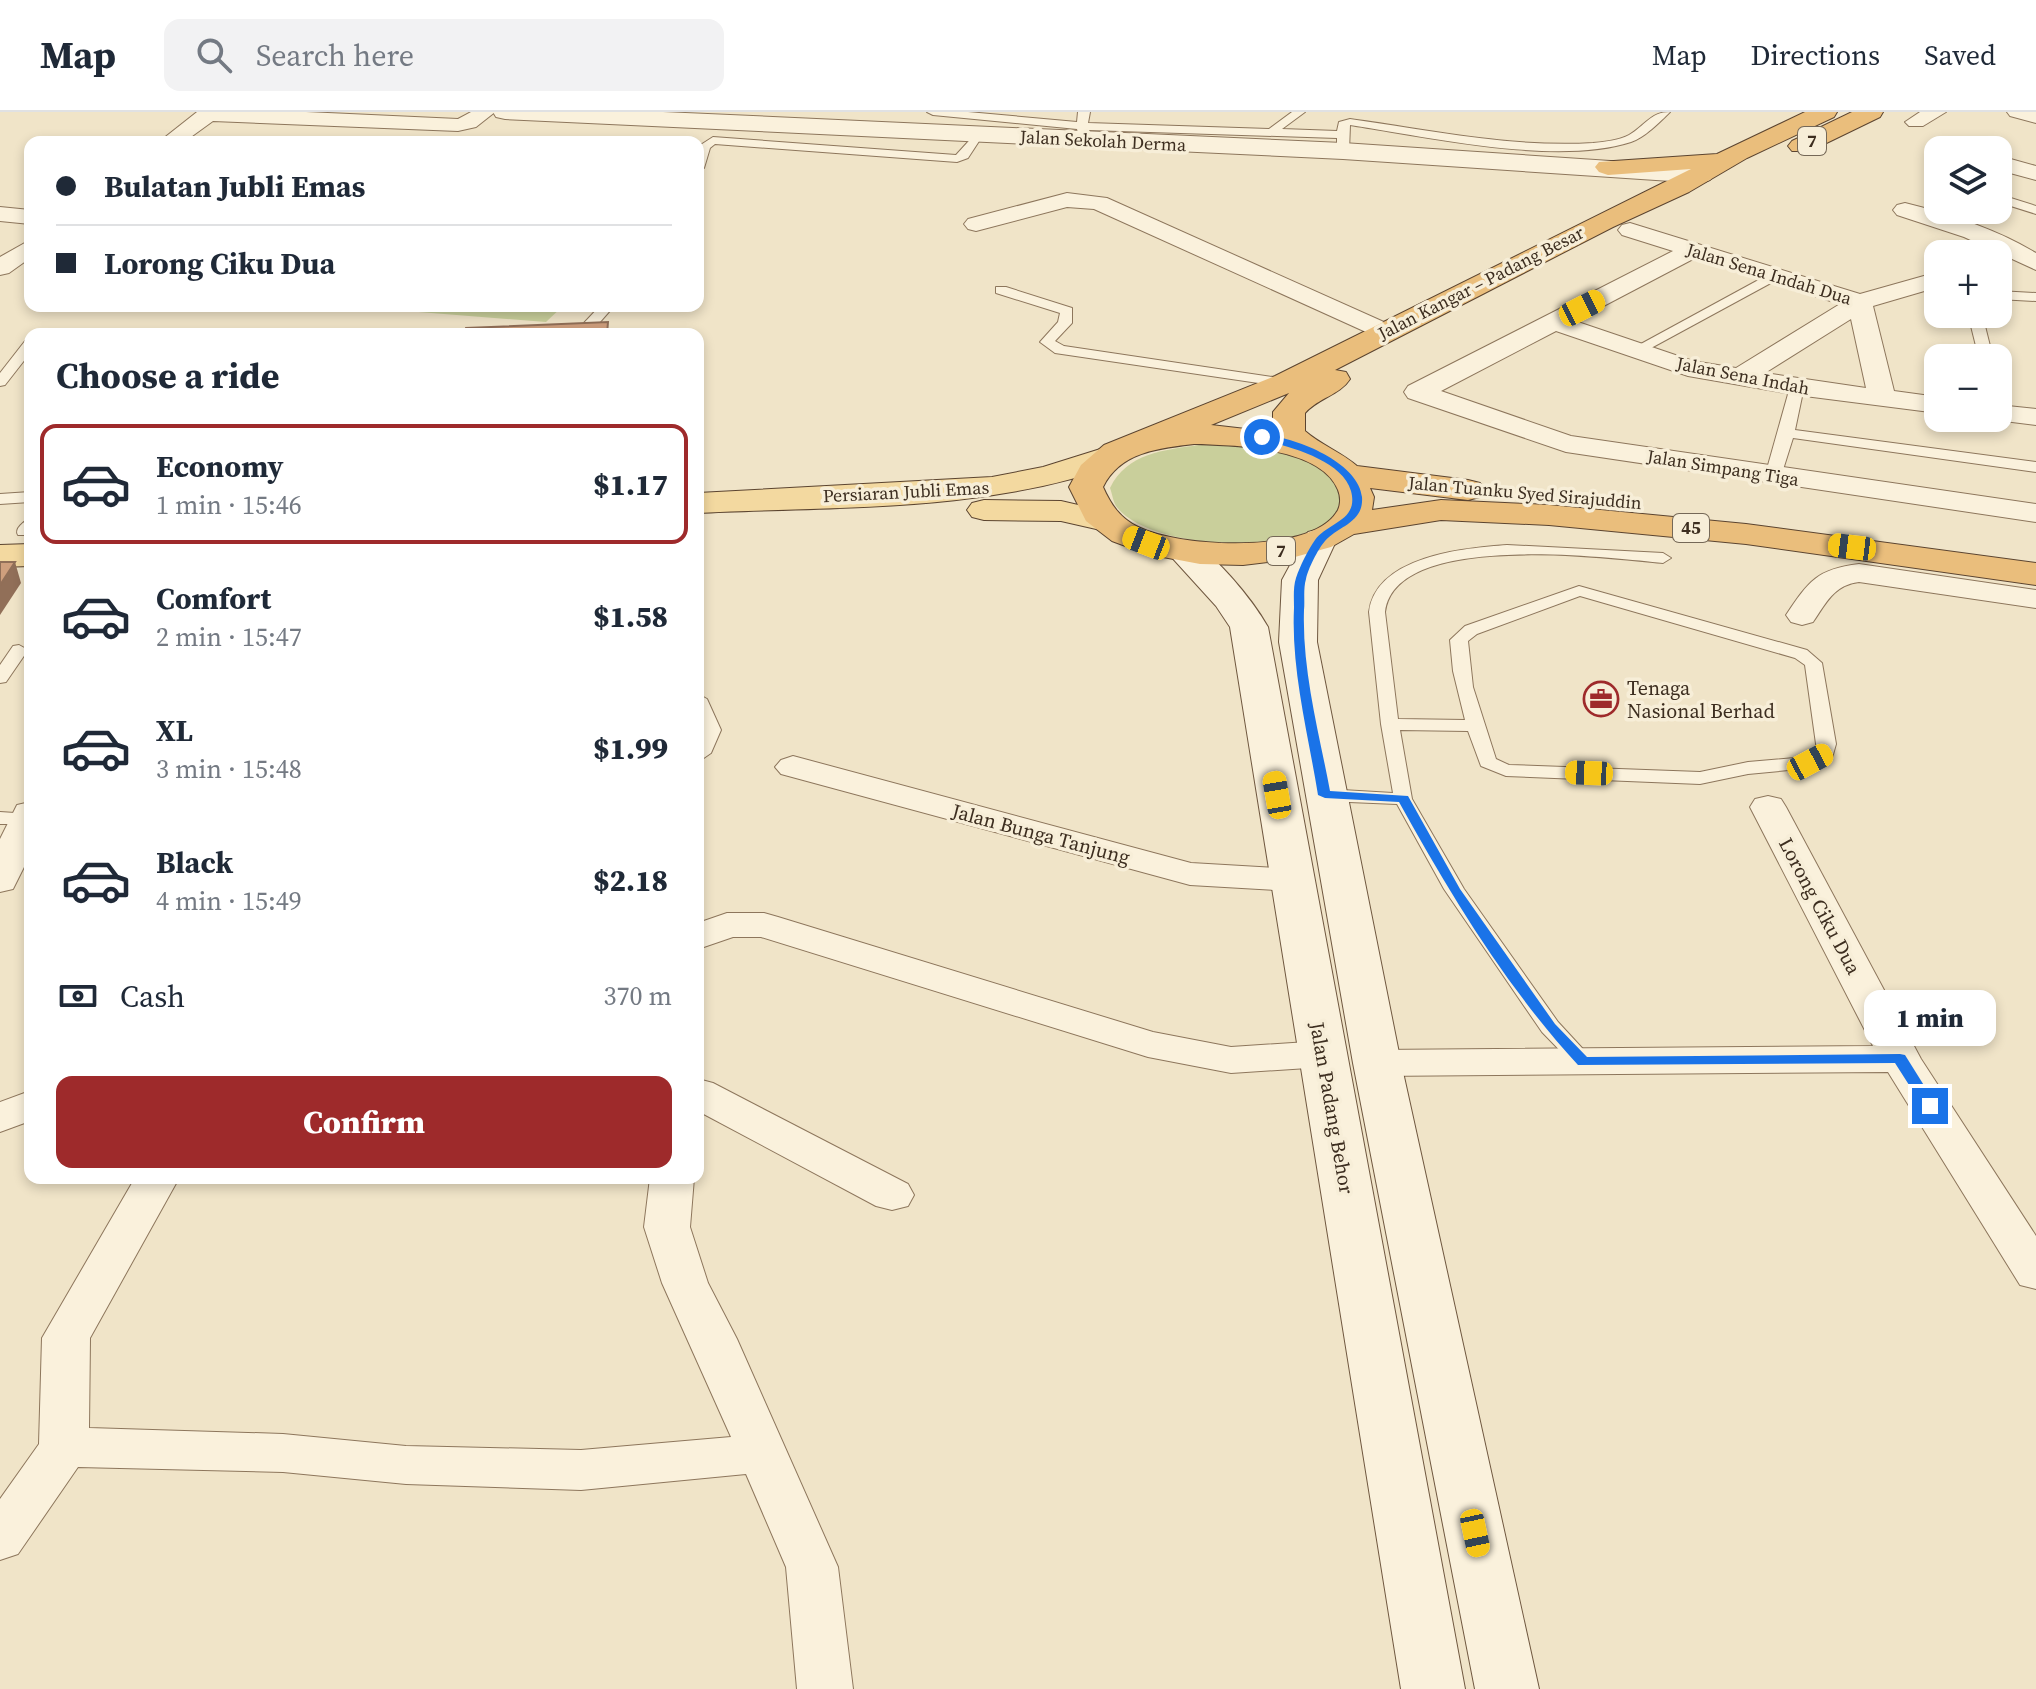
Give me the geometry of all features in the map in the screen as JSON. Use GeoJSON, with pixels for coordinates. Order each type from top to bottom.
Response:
{"type":"FeatureCollection","features":[{"type":"Feature","properties":{"kind":"highway","name":"Jalan Kangar – Padang Besar"},"geometry":{"type":"LineString","coordinates":[[1122,450],[1286,383],[1386,332],[1701,185],[1825,112]]}},
{"type":"Feature","properties":{"kind":"highway","name":"Jalan Kangar – Padang Besar"},"geometry":{"type":"LineString","coordinates":[[1745,161],[1871,112]]}},
{"type":"Feature","properties":{"kind":"highway"},"geometry":{"type":"LineString","coordinates":[[1608,167],[1745,161]]}},
{"type":"Feature","properties":{"kind":"highway"},"geometry":{"type":"LineString","coordinates":[[1608,167],[1644,187],[1647,195],[1634,217]]}},
{"type":"Feature","properties":{"kind":"highway","name":"Jalan Kangar – Padang Besar"},"geometry":{"type":"LineString","coordinates":[[1308,451],[1289,433],[1289,412],[1303,396],[1634,217]]}},
{"type":"Feature","properties":{"kind":"highway","name":"7"},"geometry":{"type":"LineString","coordinates":[[1122,450],[1183,435],[1262,437],[1325,458],[1347,475]]}},
{"type":"Feature","properties":{"kind":"highway"},"geometry":{"type":"LineString","coordinates":[[1105,521],[1093,510],[1086,487],[1098,465],[1122,450]]}},
{"type":"Feature","properties":{"kind":"highway"},"geometry":{"type":"LineString","coordinates":[[1332,532],[1354,513],[1358,500],[1347,475]]}},
{"type":"Feature","properties":{"kind":"highway","name":"Jalan Tuanku Syed Sirajuddin"},"geometry":{"type":"LineString","coordinates":[[1347,475],[1445,489],[1781,518],[2036,552]]}},
{"type":"Feature","properties":{"kind":"highway","name":"Jalan Tuanku Syed Sirajuddin"},"geometry":{"type":"LineString","coordinates":[[1332,532],[1441,510],[1549,515],[1746,534],[2036,574]]}},
{"type":"Feature","properties":{"kind":"highway","name":"7"},"geometry":{"type":"LineString","coordinates":[[1105,521],[1146,543],[1184,551],[1257,554],[1302,546],[1332,532]]}},
{"type":"Feature","properties":{"kind":"main road","name":"Jalan Sekolah Derma"},"geometry":{"type":"LineString","coordinates":[[505,112],[567,114],[722,132],[1084,133],[1343,143],[1608,167],[1701,185]]}},
{"type":"Feature","properties":{"kind":"main road","name":"Persiaran Jubli Emas"},"geometry":{"type":"LineString","coordinates":[[704,503],[1015,485],[1054,477],[1122,450]]}},
{"type":"Feature","properties":{"kind":"main road","name":"Persiaran Jubli Emas"},"geometry":{"type":"LineString","coordinates":[[704,523],[1007,509],[1061,511],[1105,521]]}},
{"type":"Feature","properties":{"kind":"main road"},"geometry":{"type":"LineString","coordinates":[[1332,532],[1300,580],[1298,642],[1377,1063],[1507,1689]]}},
{"type":"Feature","properties":{"kind":"main road","name":"Jalan Padang Behor"},"geometry":{"type":"LineString","coordinates":[[1184,551],[1222,594],[1242,610],[1249,627],[1433,1689]]}},
{"type":"Feature","properties":{"kind":"street"},"geometry":{"type":"LineString","coordinates":[[178,136],[210,113],[458,125],[469,123],[485,112]]}},
{"type":"Feature","properties":{"kind":"street"},"geometry":{"type":"LineString","coordinates":[[1916,122],[1936,112]]}},
{"type":"Feature","properties":{"kind":"street"},"geometry":{"type":"LineString","coordinates":[[2017,112],[2036,117]]}},
{"type":"Feature","properties":{"kind":"street"},"geometry":{"type":"LineString","coordinates":[[2012,166],[2036,173]]}},
{"type":"Feature","properties":{"kind":"street"},"geometry":{"type":"LineString","coordinates":[[976,224],[1067,200],[1099,203],[1386,332]]}},
{"type":"Feature","properties":{"kind":"street"},"geometry":{"type":"LineString","coordinates":[[1905,210],[1964,240]]}},
{"type":"Feature","properties":{"kind":"street"},"geometry":{"type":"LineString","coordinates":[[0,214],[24,216]]}},
{"type":"Feature","properties":{"kind":"street","name":"Jalan Sena Indah Dua"},"geometry":{"type":"LineString","coordinates":[[1634,217],[1693,250],[1860,302],[1882,398]]}},
{"type":"Feature","properties":{"kind":"street"},"geometry":{"type":"LineString","coordinates":[[2012,249],[2036,263]]}},
{"type":"Feature","properties":{"kind":"street"},"geometry":{"type":"LineString","coordinates":[[1554,322],[1693,250]]}},
{"type":"Feature","properties":{"kind":"street"},"geometry":{"type":"LineString","coordinates":[[0,268],[24,251]]}},
{"type":"Feature","properties":{"kind":"street"},"geometry":{"type":"LineString","coordinates":[[1739,378],[1860,302],[1924,285]]}},
{"type":"Feature","properties":{"kind":"street","name":"Jalan Sena Indah"},"geometry":{"type":"LineString","coordinates":[[1554,322],[1688,368],[1797,387],[1924,403]]}},
{"type":"Feature","properties":{"kind":"street","name":"Jalan Simpang Tiga"},"geometry":{"type":"LineString","coordinates":[[1554,322],[1418,392],[1566,444],[2036,513]]}},
{"type":"Feature","properties":{"kind":"street"},"geometry":{"type":"LineString","coordinates":[[2012,413],[2036,417]]}},
{"type":"Feature","properties":{"kind":"street"},"geometry":{"type":"LineString","coordinates":[[1802,615],[1823,583],[1836,575],[1859,573],[2036,599]]}},
{"type":"Feature","properties":{"kind":"street","name":"Jalan Bunga Tanjung"},"geometry":{"type":"LineString","coordinates":[[793,767],[1190,874],[1292,880]]}},
{"type":"Feature","properties":{"kind":"street","name":"Lorong Ciku Dua"},"geometry":{"type":"LineString","coordinates":[[1768,807],[1900,1059],[2031,1258]]}},
{"type":"Feature","properties":{"kind":"street"},"geometry":{"type":"LineString","coordinates":[[19,816],[0,881],[24,883]]}},
{"type":"Feature","properties":{"kind":"street"},"geometry":{"type":"LineString","coordinates":[[704,935],[727,925],[764,925],[1148,1044],[1231,1060],[1323,1054]]}},
{"type":"Feature","properties":{"kind":"street"},"geometry":{"type":"LineString","coordinates":[[1377,1063],[1900,1059]]}},
{"type":"Feature","properties":{"kind":"street"},"geometry":{"type":"LineString","coordinates":[[704,1096],[892,1195]]}},
{"type":"Feature","properties":{"kind":"street"},"geometry":{"type":"LineString","coordinates":[[0,1118],[24,1108]]}},
{"type":"Feature","properties":{"kind":"street"},"geometry":{"type":"LineString","coordinates":[[0,1539],[64,1447],[66,1338],[154,1184]]}},
{"type":"Feature","properties":{"kind":"street"},"geometry":{"type":"LineString","coordinates":[[671,1184],[667,1227],[680,1269],[812,1567],[825,1689]]}},
{"type":"Feature","properties":{"kind":"street"},"geometry":{"type":"LineString","coordinates":[[64,1447],[283,1453],[406,1465],[581,1470],[763,1453]]}},
{"type":"Feature","properties":{"kind":"lane"},"geometry":{"type":"LineString","coordinates":[[1084,112],[1084,133]]}},
{"type":"Feature","properties":{"kind":"lane"},"geometry":{"type":"LineString","coordinates":[[1271,132],[1299,112]]}},
{"type":"Feature","properties":{"kind":"lane"},"geometry":{"type":"LineString","coordinates":[[921,113],[1084,133],[1271,132],[1343,143],[1343,124],[1350,117],[1501,144],[1569,147],[1597,146],[1631,139],[1664,112]]}},
{"type":"Feature","properties":{"kind":"lane"},"geometry":{"type":"LineString","coordinates":[[704,140],[722,132]]}},
{"type":"Feature","properties":{"kind":"lane"},"geometry":{"type":"LineString","coordinates":[[704,149],[722,132]]}},
{"type":"Feature","properties":{"kind":"lane"},"geometry":{"type":"LineString","coordinates":[[2012,202],[2036,210]]}},
{"type":"Feature","properties":{"kind":"lane"},"geometry":{"type":"LineString","coordinates":[[1635,351],[1775,275]]}},
{"type":"Feature","properties":{"kind":"lane"},"geometry":{"type":"LineString","coordinates":[[1001,290],[1067,311],[1065,323],[1047,342],[1060,350],[1286,383]]}},
{"type":"Feature","properties":{"kind":"lane"},"geometry":{"type":"LineString","coordinates":[[2012,296],[2036,297]]}},
{"type":"Feature","properties":{"kind":"lane"},"geometry":{"type":"LineString","coordinates":[[588,327],[602,312]]}},
{"type":"Feature","properties":{"kind":"lane"},"geometry":{"type":"LineString","coordinates":[[0,382],[24,352]]}},
{"type":"Feature","properties":{"kind":"lane"},"geometry":{"type":"LineString","coordinates":[[14,365],[24,365]]}},
{"type":"Feature","properties":{"kind":"lane"},"geometry":{"type":"LineString","coordinates":[[1773,476],[1797,387]]}},
{"type":"Feature","properties":{"kind":"lane"},"geometry":{"type":"LineString","coordinates":[[1787,433],[2036,467]]}},
{"type":"Feature","properties":{"kind":"lane"},"geometry":{"type":"LineString","coordinates":[[0,499],[24,497]]}},
{"type":"Feature","properties":{"kind":"lane"},"geometry":{"type":"LineString","coordinates":[[1583,1061],[1550,1027],[1454,889],[1403,799],[1381,643],[1375,621],[1378,604],[1389,585],[1408,570],[1425,562],[1491,550],[1663,558]]}},
{"type":"Feature","properties":{"kind":"lane"},"geometry":{"type":"LineString","coordinates":[[1579,591],[1801,654],[1813,663],[1827,744],[1826,754],[1810,762],[1748,768],[1700,778],[1506,770],[1488,762],[1474,726],[1459,658],[1459,640],[1471,630],[1579,591]]}},
{"type":"Feature","properties":{"kind":"lane"},"geometry":{"type":"LineString","coordinates":[[0,678],[19,650]]}},
{"type":"Feature","properties":{"kind":"lane"},"geometry":{"type":"LineString","coordinates":[[704,712],[712,730],[704,750]]}},
{"type":"Feature","properties":{"kind":"lane"},"geometry":{"type":"LineString","coordinates":[[1390,724],[1474,726]]}},
{"type":"Feature","properties":{"kind":"lane"},"geometry":{"type":"LineString","coordinates":[[1325,795],[1403,799]]}},
{"type":"Feature","properties":{"kind":"green space"},"geometry":{"type":"Polygon","coordinates":[[[419,312],[557,312],[546,322],[419,312]]]}},
{"type":"Feature","properties":{"kind":"green space"},"geometry":{"type":"Polygon","coordinates":[[[1199,445],[1239,446],[1304,459],[1321,469],[1335,483],[1344,501],[1334,517],[1315,529],[1288,538],[1223,543],[1158,532],[1133,521],[1116,506],[1110,488],[1126,467],[1148,455],[1199,445]]]}},
{"type":"Feature","properties":{"kind":"building"},"geometry":{"type":"Polygon","coordinates":[[[608,322],[608,328],[466,328],[608,322]]]}},
{"type":"Feature","properties":{"kind":"building"},"geometry":{"type":"Polygon","coordinates":[[[0,562],[15,562],[0,585],[0,562]]]}},
{"type":"Feature","properties":{"kind":"place","name":"Tenaga Nasional Berhad"},"geometry":{"type":"Point","coordinates":[1601,699]}},
{"type":"Feature","properties":{"kind":"route"},"geometry":{"type":"LineString","coordinates":[[1262,437],[1325,458],[1347,475],[1358,500],[1354,513],[1344,525],[1320,539],[1300,580],[1298,642],[1325,795],[1403,799],[1454,889],[1550,1027],[1583,1061],[1900,1059],[1930,1106]]}}]}
